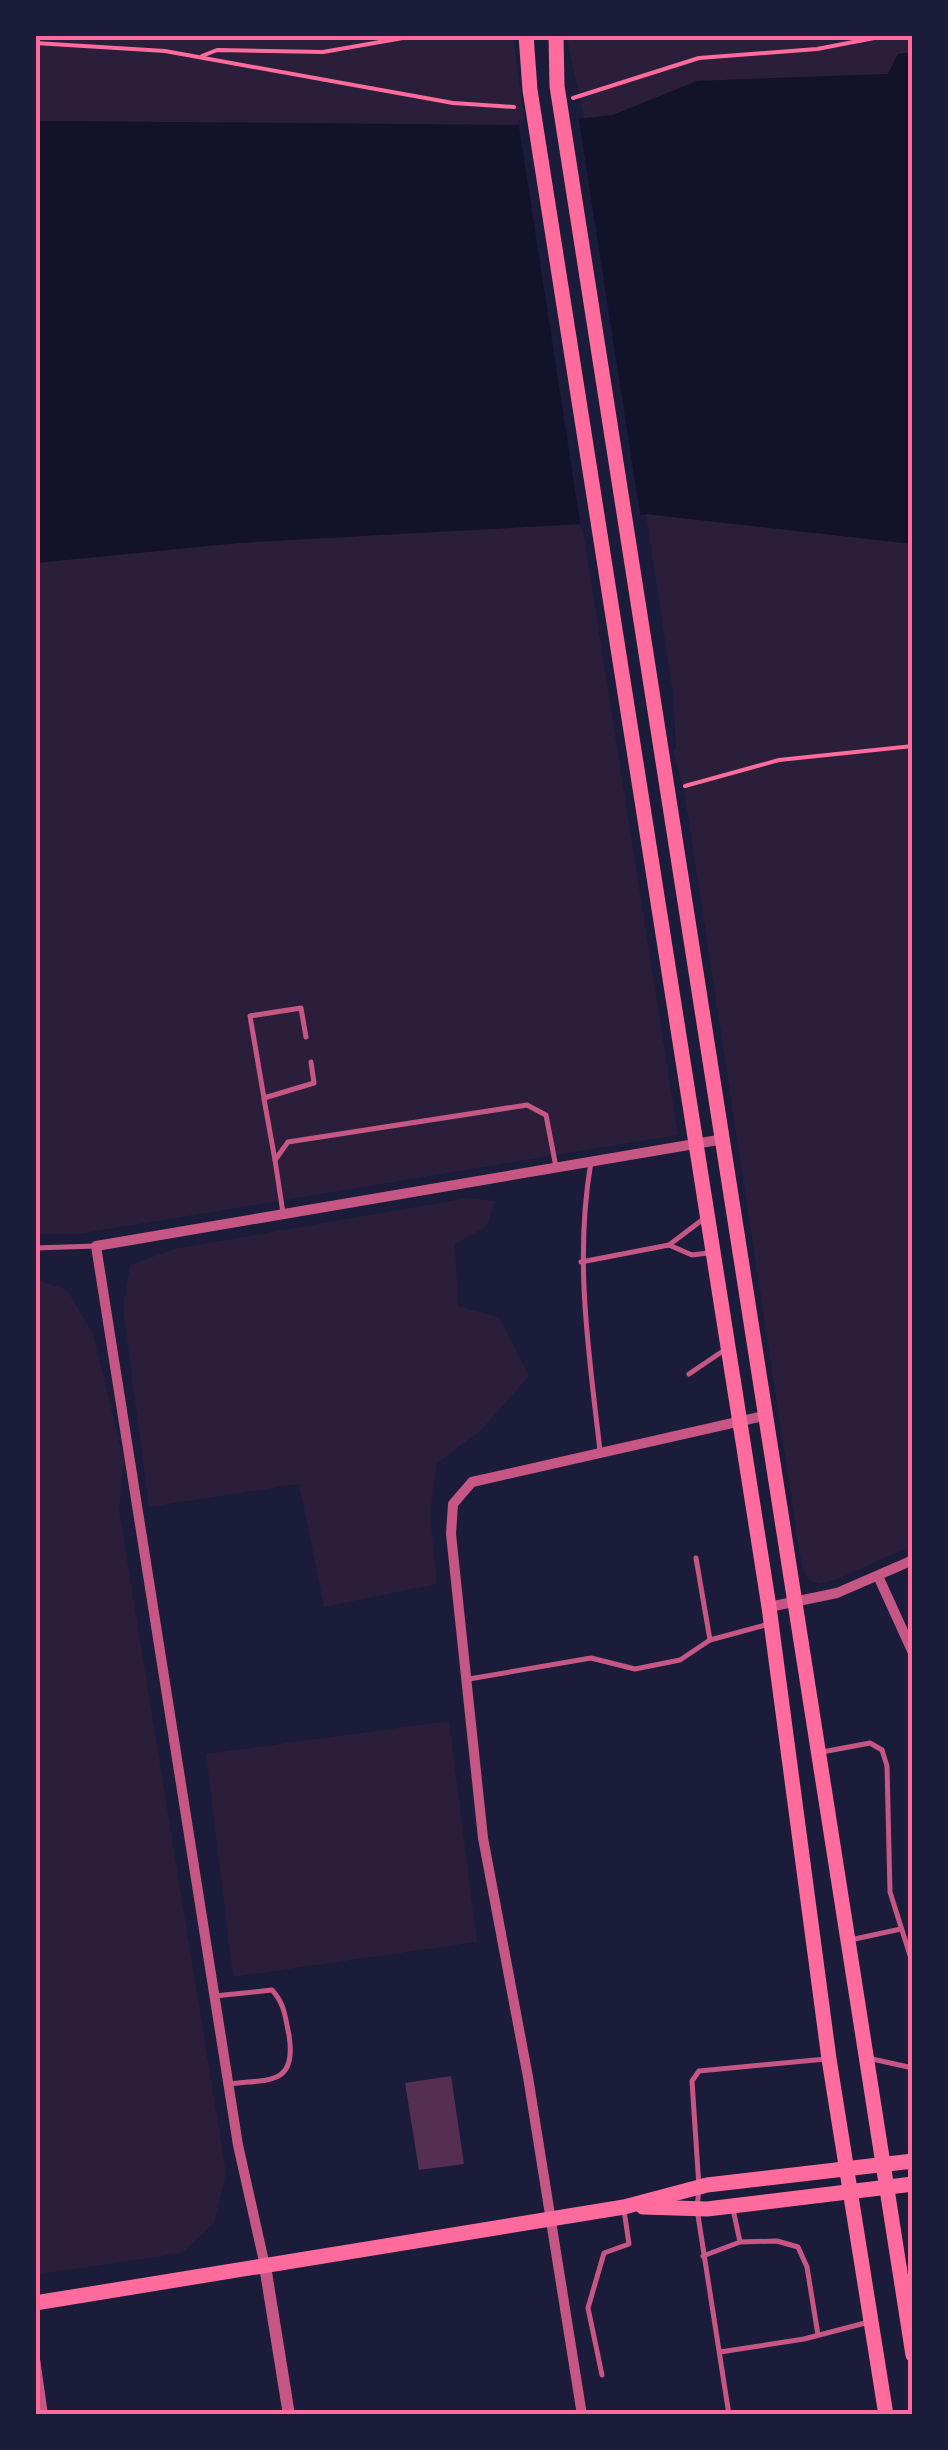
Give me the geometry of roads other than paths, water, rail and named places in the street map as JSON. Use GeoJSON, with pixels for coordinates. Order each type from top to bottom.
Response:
{"type":"FeatureCollection","features":[{"type":"Feature","properties":{"kind":"main road"},"geometry":{"type":"LineString","coordinates":[[526,35],[530,90],[633,756],[771,1616],[829,2059],[886,2415]]}},
{"type":"Feature","properties":{"kind":"main road"},"geometry":{"type":"LineString","coordinates":[[556,35],[557,86],[913,2355]]}},
{"type":"Feature","properties":{"kind":"main road"},"geometry":{"type":"LineString","coordinates":[[35,2303],[624,2207],[700,2186],[913,2161]]}},
{"type":"Feature","properties":{"kind":"main road"},"geometry":{"type":"LineString","coordinates":[[624,2207],[697,2209],[913,2184]]}},
{"type":"Feature","properties":{"kind":"street"},"geometry":{"type":"LineString","coordinates":[[289,2415],[265,2266],[228,2084],[96,1246],[724,1140]]}},
{"type":"Feature","properties":{"kind":"street"},"geometry":{"type":"LineString","coordinates":[[582,2415],[483,1838],[451,1534],[453,1504],[472,1482],[768,1415]]}},
{"type":"Feature","properties":{"kind":"street"},"geometry":{"type":"LineString","coordinates":[[771,1616],[913,1560]]}},
{"type":"Feature","properties":{"kind":"street"},"geometry":{"type":"LineString","coordinates":[[878,1576],[913,1653]]}},
{"type":"Feature","properties":{"kind":"street"},"geometry":{"type":"LineString","coordinates":[[35,2359],[43,2415]]}},
{"type":"Feature","properties":{"kind":"lane"},"geometry":{"type":"LineString","coordinates":[[284,1214],[250,1016],[301,1008],[306,1037]]}},
{"type":"Feature","properties":{"kind":"lane"},"geometry":{"type":"LineString","coordinates":[[264,1098],[314,1083],[310,1062]]}},
{"type":"Feature","properties":{"kind":"lane"},"geometry":{"type":"LineString","coordinates":[[275,1160],[288,1142],[527,1105],[546,1115],[556,1167]]}},
{"type":"Feature","properties":{"kind":"lane"},"geometry":{"type":"LineString","coordinates":[[591,1162],[581,1262],[600,1452]]}},
{"type":"Feature","properties":{"kind":"lane"},"geometry":{"type":"LineString","coordinates":[[581,1262],[670,1245],[708,1215]]}},
{"type":"Feature","properties":{"kind":"lane"},"geometry":{"type":"LineString","coordinates":[[670,1245],[692,1255],[715,1252]]}},
{"type":"Feature","properties":{"kind":"lane"},"geometry":{"type":"LineString","coordinates":[[35,1248],[96,1246]]}},
{"type":"Feature","properties":{"kind":"lane"},"geometry":{"type":"LineString","coordinates":[[689,1374],[729,1346]]}},
{"type":"Feature","properties":{"kind":"lane"},"geometry":{"type":"LineString","coordinates":[[696,1558],[710,1640]]}},
{"type":"Feature","properties":{"kind":"lane"},"geometry":{"type":"LineString","coordinates":[[467,1680],[590,1658],[635,1669],[680,1660],[710,1640],[771,1616]]}},
{"type":"Feature","properties":{"kind":"lane"},"geometry":{"type":"LineString","coordinates":[[820,1752],[870,1743],[882,1750],[888,1766],[890,1892],[913,1965]]}},
{"type":"Feature","properties":{"kind":"lane"},"geometry":{"type":"LineString","coordinates":[[850,1940],[901,1928]]}},
{"type":"Feature","properties":{"kind":"lane"},"geometry":{"type":"LineString","coordinates":[[214,1996],[272,1990],[283,2002],[292,2055],[290,2068],[280,2077],[228,2084]]}},
{"type":"Feature","properties":{"kind":"lane"},"geometry":{"type":"LineString","coordinates":[[868,2058],[913,2068]]}},
{"type":"Feature","properties":{"kind":"lane"},"geometry":{"type":"LineString","coordinates":[[729,2415],[697,2209],[700,2186],[692,2081],[700,2071],[829,2059]]}},
{"type":"Feature","properties":{"kind":"lane"},"geometry":{"type":"LineString","coordinates":[[733,2206],[740,2242]]}},
{"type":"Feature","properties":{"kind":"lane"},"geometry":{"type":"LineString","coordinates":[[602,2374],[588,2308],[604,2253],[629,2244],[624,2207]]}},
{"type":"Feature","properties":{"kind":"lane"},"geometry":{"type":"LineString","coordinates":[[703,2256],[740,2242],[777,2242],[798,2247],[807,2267],[818,2335]]}},
{"type":"Feature","properties":{"kind":"lane"},"geometry":{"type":"LineString","coordinates":[[720,2352],[870,2322]]}}]}
